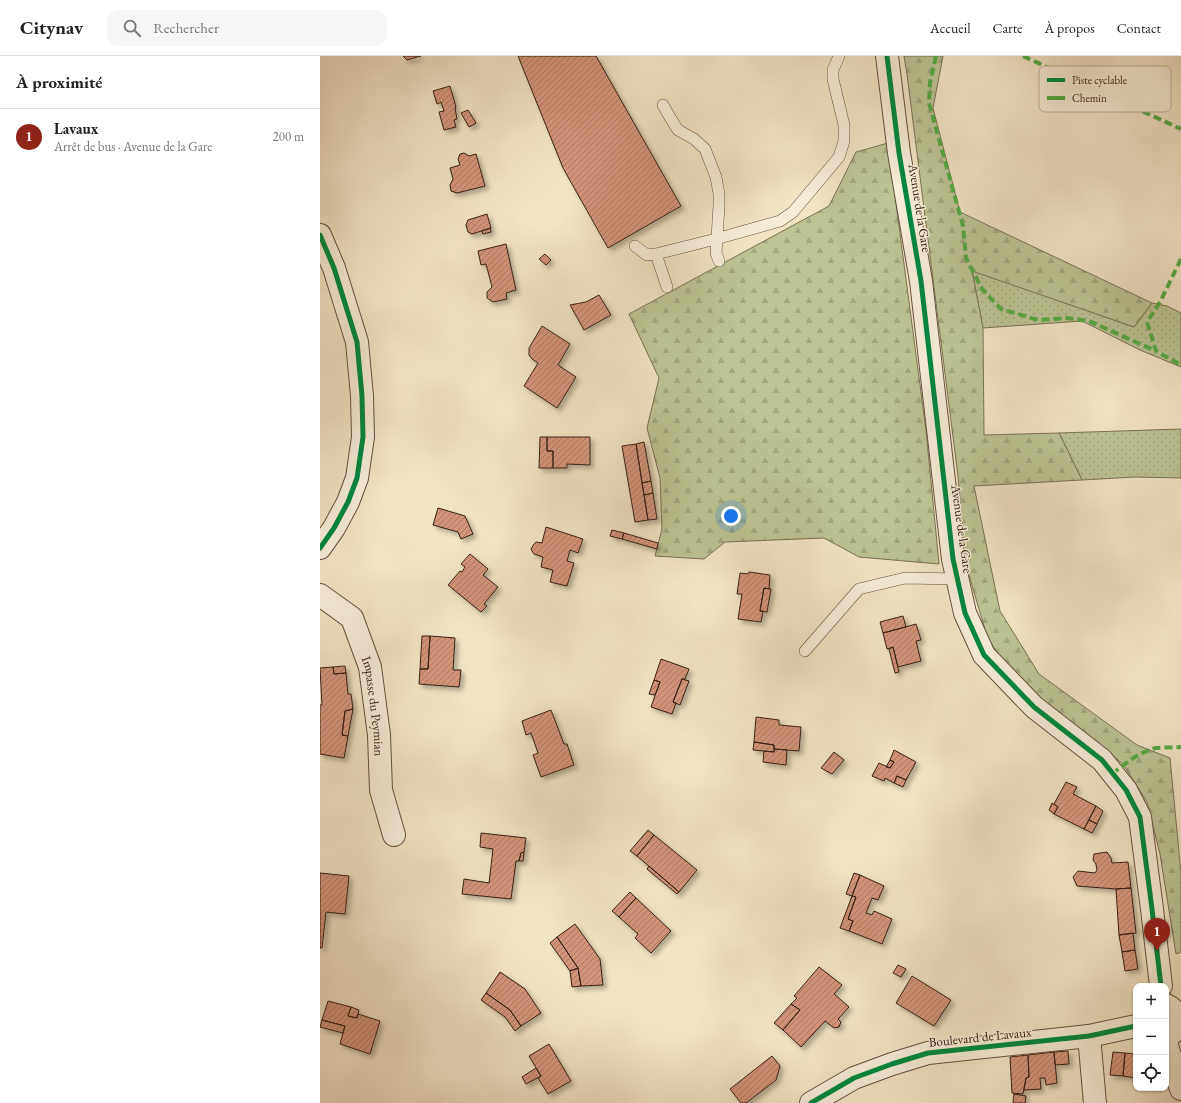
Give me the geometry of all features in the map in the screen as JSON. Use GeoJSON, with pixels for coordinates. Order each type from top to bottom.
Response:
{"type":"FeatureCollection","features":[{"type":"Feature","properties":{"kind":"street","name":"Avenue de la Gare"},"geometry":{"type":"LineString","coordinates":[[887,56],[900,153],[921,281],[953,559],[965,613],[984,655],[1034,707],[1102,760],[1126,790],[1140,816],[1160,983]]}},
{"type":"Feature","properties":{"kind":"street"},"geometry":{"type":"LineString","coordinates":[[320,235],[334,268],[357,342],[362,396],[363,437],[357,478],[348,502],[334,528],[320,548]]}},
{"type":"Feature","properties":{"kind":"street","name":"Impasse du Peymian"},"geometry":{"type":"LineString","coordinates":[[320,595],[352,618],[370,668],[379,735],[381,790],[394,835]]}},
{"type":"Feature","properties":{"kind":"street"},"geometry":{"type":"LineString","coordinates":[[1169,1006],[1175,1011],[1178,1020],[1173,1033],[1181,1089]]}},
{"type":"Feature","properties":{"kind":"street","name":"Boulevard de Lavaux"},"geometry":{"type":"LineString","coordinates":[[811,1103],[854,1078],[928,1053],[1090,1036],[1133,1027]]}},
{"type":"Feature","properties":{"kind":"street"},"geometry":{"type":"LineString","coordinates":[[1090,1036],[1095,1103]]}},
{"type":"Feature","properties":{"kind":"lane"},"geometry":{"type":"LineString","coordinates":[[635,246],[647,255],[656,254],[716,239],[780,220],[794,212],[839,157],[844,141],[844,125],[833,79],[834,70],[839,56]]}},
{"type":"Feature","properties":{"kind":"lane"},"geometry":{"type":"LineString","coordinates":[[663,105],[670,119],[678,130],[694,138],[705,149],[716,177],[720,206],[716,239],[716,253],[719,261]]}},
{"type":"Feature","properties":{"kind":"lane"},"geometry":{"type":"LineString","coordinates":[[656,254],[667,287]]}},
{"type":"Feature","properties":{"kind":"lane"},"geometry":{"type":"LineString","coordinates":[[805,651],[858,589],[905,578],[958,579]]}},
{"type":"Feature","properties":{"kind":"green space"},"geometry":{"type":"Polygon","coordinates":[[[904,56],[943,56],[933,108],[960,212],[1152,303],[1134,327],[972,271],[983,328],[984,435],[1059,433],[1082,480],[974,486],[1000,611],[1039,674],[1137,745],[1170,758],[1181,873],[1181,952],[1176,954],[1160,854],[1147,802],[1123,764],[1046,706],[1009,674],[987,636],[966,565],[958,476],[904,56]]]}},
{"type":"Feature","properties":{"kind":"green space"},"geometry":{"type":"Polygon","coordinates":[[[888,143],[926,430],[939,564],[859,557],[824,538],[725,542],[704,559],[655,556],[662,529],[660,478],[647,428],[659,378],[629,314],[829,206],[856,152],[888,143]]]}},
{"type":"Feature","properties":{"kind":"green space"},"geometry":{"type":"Polygon","coordinates":[[[972,270],[1134,327],[1152,303],[1167,306],[1181,313],[1181,367],[1140,350],[1082,321],[983,328],[972,270]]]}},
{"type":"Feature","properties":{"kind":"green space"},"geometry":{"type":"Polygon","coordinates":[[[1181,429],[1181,478],[1135,477],[1082,480],[1059,433],[1181,429]]]}},
{"type":"Feature","properties":{"kind":"building"},"geometry":{"type":"Polygon","coordinates":[[[403,56],[421,56],[407,60],[403,56]]]}},
{"type":"Feature","properties":{"kind":"building"},"geometry":{"type":"Polygon","coordinates":[[[518,56],[596,56],[681,206],[608,248],[563,168],[518,56]]]}},
{"type":"Feature","properties":{"kind":"building"},"geometry":{"type":"Polygon","coordinates":[[[450,86],[456,107],[457,119],[454,120],[456,127],[444,130],[439,112],[444,111],[441,102],[437,104],[433,91],[450,86]]]}},
{"type":"Feature","properties":{"kind":"building"},"geometry":{"type":"Polygon","coordinates":[[[468,110],[476,123],[469,127],[461,113],[468,110]]]}},
{"type":"Feature","properties":{"kind":"building"},"geometry":{"type":"Polygon","coordinates":[[[464,153],[469,156],[476,154],[485,186],[457,193],[451,191],[450,185],[453,179],[450,168],[460,165],[458,159],[460,154],[464,153]]]}},
{"type":"Feature","properties":{"kind":"building"},"geometry":{"type":"Polygon","coordinates":[[[487,214],[491,228],[472,234],[468,232],[466,225],[468,220],[487,214]]]}},
{"type":"Feature","properties":{"kind":"building"},"geometry":{"type":"Polygon","coordinates":[[[490,228],[491,232],[483,234],[482,231],[490,228]]]}},
{"type":"Feature","properties":{"kind":"building"},"geometry":{"type":"Polygon","coordinates":[[[506,244],[516,290],[506,293],[507,299],[493,302],[487,298],[487,292],[492,287],[486,264],[481,265],[478,251],[506,244]]]}},
{"type":"Feature","properties":{"kind":"building"},"geometry":{"type":"Polygon","coordinates":[[[545,254],[551,260],[546,265],[539,259],[545,254]]]}},
{"type":"Feature","properties":{"kind":"building"},"geometry":{"type":"Polygon","coordinates":[[[599,295],[611,315],[584,330],[570,305],[586,302],[599,295]]]}},
{"type":"Feature","properties":{"kind":"building"},"geometry":{"type":"Polygon","coordinates":[[[542,326],[570,344],[558,365],[576,377],[557,408],[524,386],[538,363],[529,355],[529,348],[542,326]]]}},
{"type":"Feature","properties":{"kind":"building"},"geometry":{"type":"Polygon","coordinates":[[[540,437],[547,437],[547,451],[553,451],[553,468],[539,468],[540,437]]]}},
{"type":"Feature","properties":{"kind":"building"},"geometry":{"type":"Polygon","coordinates":[[[547,437],[590,437],[590,465],[567,464],[567,468],[553,468],[553,451],[547,451],[547,437]]]}},
{"type":"Feature","properties":{"kind":"building"},"geometry":{"type":"Polygon","coordinates":[[[644,442],[651,481],[642,483],[636,444],[644,442]]]}},
{"type":"Feature","properties":{"kind":"building"},"geometry":{"type":"Polygon","coordinates":[[[636,444],[648,520],[635,522],[622,446],[636,444]]]}},
{"type":"Feature","properties":{"kind":"building"},"geometry":{"type":"Polygon","coordinates":[[[651,481],[653,493],[644,495],[642,483],[651,481]]]}},
{"type":"Feature","properties":{"kind":"building"},"geometry":{"type":"Polygon","coordinates":[[[653,493],[657,519],[648,520],[644,495],[653,493]]]}},
{"type":"Feature","properties":{"kind":"building"},"geometry":{"type":"Polygon","coordinates":[[[438,508],[465,516],[473,534],[461,539],[458,532],[433,525],[438,508]]]}},
{"type":"Feature","properties":{"kind":"building"},"geometry":{"type":"Polygon","coordinates":[[[546,527],[583,539],[578,553],[570,550],[567,561],[574,563],[567,586],[550,582],[553,570],[541,567],[543,557],[534,554],[531,549],[536,542],[542,543],[546,527]]]}},
{"type":"Feature","properties":{"kind":"building"},"geometry":{"type":"Polygon","coordinates":[[[612,530],[624,533],[622,539],[610,536],[612,530]]]}},
{"type":"Feature","properties":{"kind":"building"},"geometry":{"type":"Polygon","coordinates":[[[624,533],[658,543],[657,549],[622,539],[624,533]]]}},
{"type":"Feature","properties":{"kind":"building"},"geometry":{"type":"Polygon","coordinates":[[[470,554],[488,569],[483,575],[498,587],[484,604],[487,606],[481,612],[448,585],[460,571],[462,572],[465,567],[461,564],[470,554]]]}},
{"type":"Feature","properties":{"kind":"building"},"geometry":{"type":"Polygon","coordinates":[[[749,572],[770,575],[769,589],[764,588],[760,611],[763,611],[761,622],[738,619],[742,594],[737,594],[740,573],[748,574],[749,572]]]}},
{"type":"Feature","properties":{"kind":"building"},"geometry":{"type":"Polygon","coordinates":[[[764,588],[771,589],[767,612],[760,611],[764,588]]]}},
{"type":"Feature","properties":{"kind":"building"},"geometry":{"type":"Polygon","coordinates":[[[903,616],[906,627],[883,633],[880,622],[903,616]]]}},
{"type":"Feature","properties":{"kind":"building"},"geometry":{"type":"Polygon","coordinates":[[[916,624],[921,640],[916,641],[921,661],[898,667],[893,647],[887,649],[883,633],[916,624]]]}},
{"type":"Feature","properties":{"kind":"building"},"geometry":{"type":"Polygon","coordinates":[[[422,636],[430,636],[428,669],[420,669],[422,636]]]}},
{"type":"Feature","properties":{"kind":"building"},"geometry":{"type":"Polygon","coordinates":[[[430,636],[455,638],[453,670],[461,670],[459,687],[419,684],[420,669],[428,669],[430,636]]]}},
{"type":"Feature","properties":{"kind":"building"},"geometry":{"type":"Polygon","coordinates":[[[893,647],[899,672],[895,673],[889,649],[893,647]]]}},
{"type":"Feature","properties":{"kind":"building"},"geometry":{"type":"Polygon","coordinates":[[[661,659],[689,669],[685,679],[682,679],[673,702],[676,703],[672,714],[651,707],[660,682],[654,680],[661,659]]]}},
{"type":"Feature","properties":{"kind":"building"},"geometry":{"type":"Polygon","coordinates":[[[345,666],[346,673],[334,674],[333,667],[345,666]]]}},
{"type":"Feature","properties":{"kind":"building"},"geometry":{"type":"Polygon","coordinates":[[[333,667],[334,674],[346,673],[348,694],[351,694],[353,709],[345,711],[342,735],[348,736],[344,758],[320,754],[320,705],[322,705],[320,668],[333,667]]]}},
{"type":"Feature","properties":{"kind":"building"},"geometry":{"type":"Polygon","coordinates":[[[682,679],[689,681],[680,705],[673,702],[682,679]]]}},
{"type":"Feature","properties":{"kind":"building"},"geometry":{"type":"Polygon","coordinates":[[[654,680],[660,682],[655,695],[649,694],[654,680]]]}},
{"type":"Feature","properties":{"kind":"building"},"geometry":{"type":"Polygon","coordinates":[[[353,709],[348,736],[342,735],[345,711],[353,709]]]}},
{"type":"Feature","properties":{"kind":"building"},"geometry":{"type":"Polygon","coordinates":[[[551,710],[564,744],[567,744],[574,765],[541,777],[533,755],[538,753],[531,733],[526,735],[522,721],[551,710]]]}},
{"type":"Feature","properties":{"kind":"building"},"geometry":{"type":"Polygon","coordinates":[[[756,717],[779,720],[779,725],[801,727],[799,751],[774,749],[774,745],[754,742],[756,717]]]}},
{"type":"Feature","properties":{"kind":"building"},"geometry":{"type":"Polygon","coordinates":[[[754,742],[774,745],[774,752],[753,750],[754,742]]]}},
{"type":"Feature","properties":{"kind":"building"},"geometry":{"type":"Polygon","coordinates":[[[775,749],[787,750],[786,765],[763,762],[764,751],[774,752],[775,749]]]}},
{"type":"Feature","properties":{"kind":"building"},"geometry":{"type":"Polygon","coordinates":[[[894,750],[916,762],[906,780],[897,776],[894,783],[885,778],[884,781],[872,776],[879,763],[890,768],[894,762],[890,760],[894,750]]]}},
{"type":"Feature","properties":{"kind":"building"},"geometry":{"type":"Polygon","coordinates":[[[834,752],[844,760],[832,774],[821,768],[834,752]]]}},
{"type":"Feature","properties":{"kind":"building"},"geometry":{"type":"Polygon","coordinates":[[[890,760],[894,762],[890,768],[886,767],[890,760]]]}},
{"type":"Feature","properties":{"kind":"building"},"geometry":{"type":"Polygon","coordinates":[[[897,776],[906,780],[903,787],[894,783],[897,776]]]}},
{"type":"Feature","properties":{"kind":"building"},"geometry":{"type":"Polygon","coordinates":[[[1066,782],[1077,787],[1073,794],[1096,806],[1084,829],[1054,814],[1058,807],[1054,804],[1066,782]]]}},
{"type":"Feature","properties":{"kind":"building"},"geometry":{"type":"Polygon","coordinates":[[[1052,803],[1058,807],[1054,814],[1049,810],[1052,803]]]}},
{"type":"Feature","properties":{"kind":"building"},"geometry":{"type":"Polygon","coordinates":[[[1096,806],[1103,811],[1097,824],[1089,820],[1096,806]]]}},
{"type":"Feature","properties":{"kind":"building"},"geometry":{"type":"Polygon","coordinates":[[[1089,820],[1097,824],[1092,833],[1084,829],[1089,820]]]}},
{"type":"Feature","properties":{"kind":"building"},"geometry":{"type":"Polygon","coordinates":[[[648,830],[654,835],[637,856],[630,851],[648,830]]]}},
{"type":"Feature","properties":{"kind":"building"},"geometry":{"type":"Polygon","coordinates":[[[481,833],[526,838],[524,852],[521,853],[519,861],[516,861],[511,899],[462,894],[464,879],[489,883],[493,849],[480,847],[481,833]]]}},
{"type":"Feature","properties":{"kind":"building"},"geometry":{"type":"Polygon","coordinates":[[[654,835],[697,870],[679,892],[637,856],[654,835]]]}},
{"type":"Feature","properties":{"kind":"building"},"geometry":{"type":"Polygon","coordinates":[[[524,852],[523,861],[519,861],[521,853],[524,852]]]}},
{"type":"Feature","properties":{"kind":"building"},"geometry":{"type":"Polygon","coordinates":[[[1107,852],[1112,863],[1128,862],[1131,888],[1116,889],[1077,886],[1073,877],[1078,871],[1095,873],[1097,870],[1096,864],[1093,860],[1094,854],[1107,852]]]}},
{"type":"Feature","properties":{"kind":"building"},"geometry":{"type":"Polygon","coordinates":[[[649,866],[679,892],[677,894],[647,869],[649,866]]]}},
{"type":"Feature","properties":{"kind":"building"},"geometry":{"type":"Polygon","coordinates":[[[320,873],[349,876],[345,914],[326,912],[322,948],[320,948],[320,873]]]}},
{"type":"Feature","properties":{"kind":"building"},"geometry":{"type":"Polygon","coordinates":[[[854,873],[860,875],[852,896],[846,894],[854,873]]]}},
{"type":"Feature","properties":{"kind":"building"},"geometry":{"type":"Polygon","coordinates":[[[860,875],[884,886],[878,900],[872,898],[866,913],[872,915],[874,911],[892,919],[882,944],[849,931],[853,921],[848,919],[856,897],[852,896],[860,875]]]}},
{"type":"Feature","properties":{"kind":"building"},"geometry":{"type":"Polygon","coordinates":[[[1131,888],[1136,933],[1119,935],[1116,889],[1131,888]]]}},
{"type":"Feature","properties":{"kind":"building"},"geometry":{"type":"Polygon","coordinates":[[[630,892],[636,898],[619,917],[612,911],[630,892]]]}},
{"type":"Feature","properties":{"kind":"building"},"geometry":{"type":"Polygon","coordinates":[[[852,896],[856,897],[848,919],[853,921],[849,931],[840,928],[852,896]]]}},
{"type":"Feature","properties":{"kind":"building"},"geometry":{"type":"Polygon","coordinates":[[[636,898],[671,931],[651,953],[635,938],[638,934],[619,917],[636,898]]]}},
{"type":"Feature","properties":{"kind":"building"},"geometry":{"type":"Polygon","coordinates":[[[575,924],[600,959],[603,985],[581,986],[578,968],[557,937],[575,924]]]}},
{"type":"Feature","properties":{"kind":"building"},"geometry":{"type":"Polygon","coordinates":[[[1133,933],[1135,950],[1122,952],[1119,935],[1133,933]]]}},
{"type":"Feature","properties":{"kind":"building"},"geometry":{"type":"Polygon","coordinates":[[[557,937],[578,968],[570,971],[550,943],[557,937]]]}},
{"type":"Feature","properties":{"kind":"building"},"geometry":{"type":"Polygon","coordinates":[[[1135,950],[1138,969],[1125,971],[1122,952],[1135,950]]]}},
{"type":"Feature","properties":{"kind":"building"},"geometry":{"type":"Polygon","coordinates":[[[898,965],[906,969],[901,977],[893,973],[898,965]]]}},
{"type":"Feature","properties":{"kind":"building"},"geometry":{"type":"Polygon","coordinates":[[[819,967],[842,985],[834,994],[849,1007],[838,1019],[841,1022],[839,1027],[834,1028],[825,1021],[801,1047],[783,1030],[800,1010],[791,1004],[797,998],[794,996],[819,967]]]}},
{"type":"Feature","properties":{"kind":"building"},"geometry":{"type":"Polygon","coordinates":[[[578,968],[581,986],[572,987],[570,971],[578,968]]]}},
{"type":"Feature","properties":{"kind":"building"},"geometry":{"type":"Polygon","coordinates":[[[500,972],[525,989],[541,1013],[521,1026],[510,1010],[486,993],[500,972]]]}},
{"type":"Feature","properties":{"kind":"building"},"geometry":{"type":"Polygon","coordinates":[[[912,976],[951,1000],[934,1026],[896,1003],[912,976]]]}},
{"type":"Feature","properties":{"kind":"building"},"geometry":{"type":"Polygon","coordinates":[[[486,993],[510,1010],[521,1026],[515,1031],[505,1017],[481,1000],[486,993]]]}},
{"type":"Feature","properties":{"kind":"building"},"geometry":{"type":"Polygon","coordinates":[[[328,1001],[351,1007],[348,1016],[357,1018],[358,1014],[380,1021],[370,1054],[340,1044],[345,1026],[322,1020],[328,1001]]]}},
{"type":"Feature","properties":{"kind":"building"},"geometry":{"type":"Polygon","coordinates":[[[791,1004],[800,1010],[783,1030],[774,1023],[791,1004]]]}},
{"type":"Feature","properties":{"kind":"building"},"geometry":{"type":"Polygon","coordinates":[[[351,1007],[359,1010],[357,1018],[348,1016],[351,1007]]]}},
{"type":"Feature","properties":{"kind":"building"},"geometry":{"type":"Polygon","coordinates":[[[322,1020],[345,1026],[343,1033],[320,1027],[322,1020]]]}},
{"type":"Feature","properties":{"kind":"building"},"geometry":{"type":"Polygon","coordinates":[[[549,1044],[571,1081],[548,1094],[538,1078],[541,1076],[529,1056],[549,1044]]]}},
{"type":"Feature","properties":{"kind":"building"},"geometry":{"type":"Polygon","coordinates":[[[1068,1051],[1069,1064],[1055,1065],[1054,1052],[1068,1051]]]}},
{"type":"Feature","properties":{"kind":"building"},"geometry":{"type":"Polygon","coordinates":[[[1054,1052],[1057,1083],[1046,1085],[1045,1078],[1040,1078],[1041,1089],[1024,1090],[1026,1078],[1029,1077],[1028,1055],[1054,1052]]]}},
{"type":"Feature","properties":{"kind":"building"},"geometry":{"type":"Polygon","coordinates":[[[1113,1052],[1125,1053],[1123,1076],[1110,1075],[1113,1052]]]}},
{"type":"Feature","properties":{"kind":"building"},"geometry":{"type":"Polygon","coordinates":[[[1125,1053],[1133,1054],[1133,1078],[1123,1076],[1125,1053]]]}},
{"type":"Feature","properties":{"kind":"building"},"geometry":{"type":"Polygon","coordinates":[[[1028,1055],[1029,1077],[1026,1078],[1023,1094],[1012,1093],[1010,1057],[1028,1055]]]}},
{"type":"Feature","properties":{"kind":"building"},"geometry":{"type":"Polygon","coordinates":[[[772,1056],[780,1066],[776,1080],[746,1103],[741,1103],[730,1089],[772,1056]]]}},
{"type":"Feature","properties":{"kind":"building"},"geometry":{"type":"Polygon","coordinates":[[[536,1068],[541,1076],[526,1084],[522,1077],[536,1068]]]}},
{"type":"Feature","properties":{"kind":"building"},"geometry":{"type":"Polygon","coordinates":[[[1014,1094],[1026,1096],[1025,1103],[1013,1103],[1014,1094]]]}},
{"type":"Feature","properties":{"kind":"marked path"},"geometry":{"type":"LineString","coordinates":[[936,56],[930,83],[929,103],[963,226],[966,258],[982,289],[1001,309],[1038,320],[1067,318],[1089,321],[1156,351]]}},
{"type":"Feature","properties":{"kind":"marked path"},"geometry":{"type":"LineString","coordinates":[[1023,56],[1045,66]]}},
{"type":"Feature","properties":{"kind":"marked path"},"geometry":{"type":"LineString","coordinates":[[1144,112],[1181,129]]}},
{"type":"Feature","properties":{"kind":"marked path"},"geometry":{"type":"LineString","coordinates":[[1181,259],[1160,302],[1147,322],[1156,351],[1181,365]]}},
{"type":"Feature","properties":{"kind":"marked path"},"geometry":{"type":"LineString","coordinates":[[1112,774],[1133,758],[1144,752],[1156,748],[1181,747]]}},
{"type":"Feature","properties":{"kind":"cycle path"},"geometry":{"type":"LineString","coordinates":[[887,56],[899,153],[921,281],[953,559],[965,613],[984,655],[1034,707],[1102,760],[1126,790],[1140,817],[1161,983]]}},
{"type":"Feature","properties":{"kind":"cycle path"},"geometry":{"type":"LineString","coordinates":[[320,235],[334,268],[357,342],[362,396],[363,437],[357,478],[348,502],[334,528],[320,548]]}},
{"type":"Feature","properties":{"kind":"cycle path"},"geometry":{"type":"LineString","coordinates":[[811,1103],[854,1078],[928,1053],[1089,1036],[1133,1027]]}},
{"type":"Feature","properties":{"kind":"place","name":"Lavaux"},"geometry":{"type":"Point","coordinates":[1157,951]}}]}
